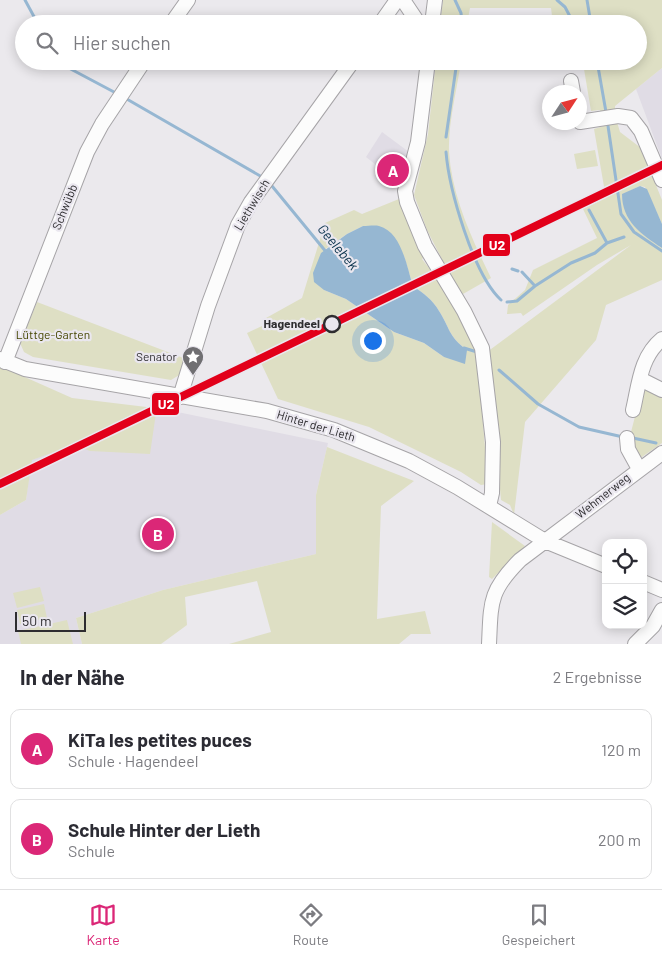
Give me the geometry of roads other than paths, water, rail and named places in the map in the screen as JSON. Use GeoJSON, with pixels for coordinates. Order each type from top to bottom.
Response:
{"type":"FeatureCollection","features":[{"type":"Feature","properties":{"kind":"street"},"geometry":{"type":"LineString","coordinates":[[177,15],[188,0]]}},
{"type":"Feature","properties":{"kind":"street"},"geometry":{"type":"LineString","coordinates":[[386,15],[397,0]]}},
{"type":"Feature","properties":{"kind":"street"},"geometry":{"type":"LineString","coordinates":[[403,0],[413,15]]}},
{"type":"Feature","properties":{"kind":"street"},"geometry":{"type":"LineString","coordinates":[[434,15],[436,0]]}},
{"type":"Feature","properties":{"kind":"street","name":"Schwübb"},"geometry":{"type":"LineString","coordinates":[[3,361],[87,152],[102,124],[138,70]]}},
{"type":"Feature","properties":{"kind":"street","name":"Liethwisch"},"geometry":{"type":"LineString","coordinates":[[180,396],[208,306],[238,225],[255,196],[346,70]]}},
{"type":"Feature","properties":{"kind":"street"},"geometry":{"type":"LineString","coordinates":[[427,70],[418,142],[405,191],[425,246],[464,311],[482,348],[493,442],[492,494],[489,506]]}},
{"type":"Feature","properties":{"kind":"street"},"geometry":{"type":"LineString","coordinates":[[587,121],[618,116],[631,118],[636,123],[650,150],[662,180]]}},
{"type":"Feature","properties":{"kind":"street"},"geometry":{"type":"LineString","coordinates":[[633,410],[646,360],[662,340]]}},
{"type":"Feature","properties":{"kind":"street","name":"Hinter der Lieth"},"geometry":{"type":"LineString","coordinates":[[3,361],[25,369],[284,415],[358,438],[419,465],[545,541],[602,564]]}},
{"type":"Feature","properties":{"kind":"street"},"geometry":{"type":"LineString","coordinates":[[640,379],[662,390]]}},
{"type":"Feature","properties":{"kind":"street"},"geometry":{"type":"LineString","coordinates":[[627,438],[628,449],[638,469]]}},
{"type":"Feature","properties":{"kind":"street","name":"Wehmerweg"},"geometry":{"type":"LineString","coordinates":[[545,541],[638,469],[662,453]]}},
{"type":"Feature","properties":{"kind":"street"},"geometry":{"type":"LineString","coordinates":[[489,644],[491,604],[498,584],[520,560],[545,541]]}},
{"type":"Feature","properties":{"kind":"street"},"geometry":{"type":"LineString","coordinates":[[647,584],[662,590]]}},
{"type":"Feature","properties":{"kind":"street"},"geometry":{"type":"LineString","coordinates":[[635,644],[652,626],[662,610]]}},
{"type":"Feature","properties":{"kind":"water"},"geometry":{"type":"Polygon","coordinates":[[[640,186],[647,189],[662,224],[662,248],[640,232],[625,212],[622,194],[640,186]]]}},
{"type":"Feature","properties":{"kind":"water"},"geometry":{"type":"Polygon","coordinates":[[[363,226],[379,226],[393,235],[406,261],[413,286],[434,303],[453,336],[467,350],[465,364],[444,357],[424,343],[394,332],[346,299],[324,290],[314,282],[313,273],[321,253],[347,234],[363,226]]]}},
{"type":"Feature","properties":{"kind":"waterway","name":"Geelebek"},"geometry":{"type":"LineString","coordinates":[[25,0],[33,15]]}},
{"type":"Feature","properties":{"kind":"waterway"},"geometry":{"type":"LineString","coordinates":[[455,0],[461,15]]}},
{"type":"Feature","properties":{"kind":"waterway"},"geometry":{"type":"LineString","coordinates":[[557,0],[565,7],[569,15]]}},
{"type":"Feature","properties":{"kind":"waterway"},"geometry":{"type":"LineString","coordinates":[[587,0],[590,15]]}},
{"type":"Feature","properties":{"kind":"waterway","name":"Geelebek"},"geometry":{"type":"LineString","coordinates":[[73,70],[114,92]]}},
{"type":"Feature","properties":{"kind":"waterway"},"geometry":{"type":"LineString","coordinates":[[446,137],[456,70]]}},
{"type":"Feature","properties":{"kind":"waterway"},"geometry":{"type":"LineString","coordinates":[[599,70],[606,112]]}},
{"type":"Feature","properties":{"kind":"waterway","name":"Geelebek"},"geometry":{"type":"LineString","coordinates":[[125,98],[262,177]]}},
{"type":"Feature","properties":{"kind":"waterway"},"geometry":{"type":"LineString","coordinates":[[608,126],[621,214],[634,232],[662,251]]}},
{"type":"Feature","properties":{"kind":"waterway"},"geometry":{"type":"LineString","coordinates":[[446,152],[457,208],[472,252],[491,288],[501,300]]}},
{"type":"Feature","properties":{"kind":"waterway","name":"Geelebek"},"geometry":{"type":"LineString","coordinates":[[272,186],[327,253]]}},
{"type":"Feature","properties":{"kind":"waterway"},"geometry":{"type":"LineString","coordinates":[[589,210],[607,243]]}},
{"type":"Feature","properties":{"kind":"waterway"},"geometry":{"type":"LineString","coordinates":[[507,302],[517,301],[535,286],[571,263],[595,253],[607,243],[624,237]]}},
{"type":"Feature","properties":{"kind":"waterway"},"geometry":{"type":"LineString","coordinates":[[512,269],[518,271]]}},
{"type":"Feature","properties":{"kind":"waterway"},"geometry":{"type":"LineString","coordinates":[[522,272],[535,286]]}},
{"type":"Feature","properties":{"kind":"waterway","name":"Geelebek"},"geometry":{"type":"LineString","coordinates":[[464,348],[477,352]]}},
{"type":"Feature","properties":{"kind":"waterway","name":"Geelebek"},"geometry":{"type":"LineString","coordinates":[[499,370],[538,404],[579,427],[623,437]]}},
{"type":"Feature","properties":{"kind":"waterway","name":"Geelebek"},"geometry":{"type":"LineString","coordinates":[[633,438],[656,443]]}},
{"type":"Feature","properties":{"kind":"place","name":"KiTa les petites puces"},"geometry":{"type":"Point","coordinates":[393,170]}},
{"type":"Feature","properties":{"kind":"place","name":"Hagendeel"},"geometry":{"type":"Point","coordinates":[332,324]}},
{"type":"Feature","properties":{"kind":"place","name":"Senator"},"geometry":{"type":"Point","coordinates":[193,376]}},
{"type":"Feature","properties":{"kind":"place","name":"Schule Hinter der Lieth"},"geometry":{"type":"Point","coordinates":[158,534]}},
{"type":"Feature","properties":{"kind":"park label","name":"Lüttge-Garten"},"geometry":{"type":"Point","coordinates":[53,335]}}]}
